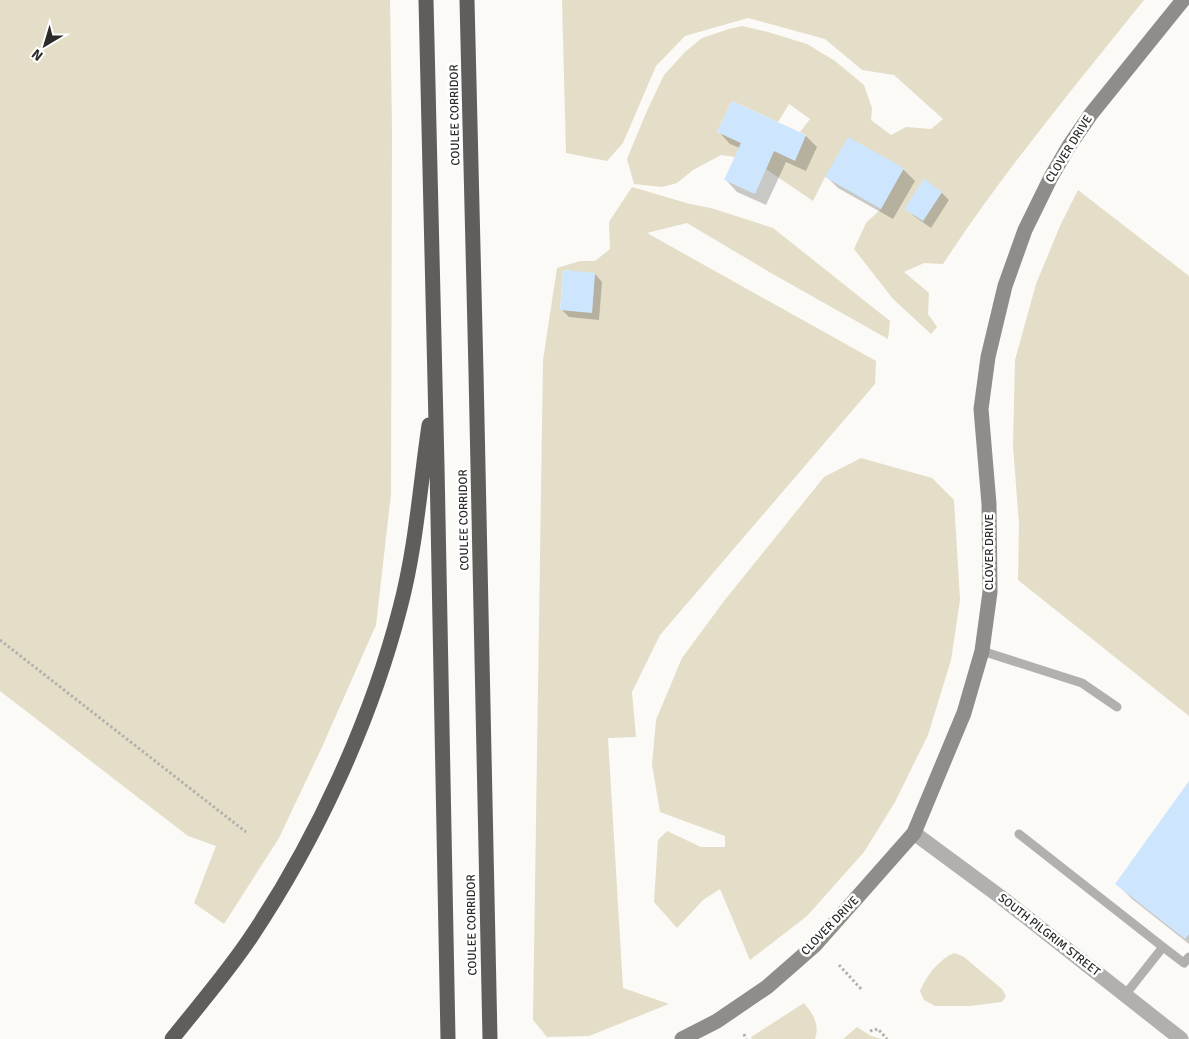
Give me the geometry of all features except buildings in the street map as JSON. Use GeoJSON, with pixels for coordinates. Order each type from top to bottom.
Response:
{"type":"FeatureCollection","features":[{"type":"Feature","properties":{"kind":"highway","name":"COULEE CORRIDOR"},"geometry":{"type":"LineString","coordinates":[[426,0],[448,1039]]}},
{"type":"Feature","properties":{"kind":"highway","name":"COULEE CORRIDOR"},"geometry":{"type":"LineString","coordinates":[[467,0],[490,1039]]}},
{"type":"Feature","properties":{"kind":"highway"},"geometry":{"type":"LineString","coordinates":[[172,1039],[210,994],[250,938],[274,899],[317,825],[360,728],[394,629],[407,576],[419,514],[434,384]]}},
{"type":"Feature","properties":{"kind":"street","name":"CLOVER DRIVE"},"geometry":{"type":"LineString","coordinates":[[682,1039],[717,1021],[767,987],[815,945],[914,833],[964,713],[982,651],[990,592],[989,504],[981,409],[988,357],[1005,286],[1025,230],[1051,177],[1069,146],[1091,114],[1183,0]]}},
{"type":"Feature","properties":{"kind":"street","name":"SOUTH PILGRIM STREET"},"geometry":{"type":"LineString","coordinates":[[914,833],[1002,898],[1181,1039]]}},
{"type":"Feature","properties":{"kind":"lane"},"geometry":{"type":"LineString","coordinates":[[982,651],[1082,683],[1117,707]]}},
{"type":"Feature","properties":{"kind":"lane"},"geometry":{"type":"LineString","coordinates":[[1019,834],[1184,963],[1189,957]]}},
{"type":"Feature","properties":{"kind":"lane"},"geometry":{"type":"LineString","coordinates":[[1125,995],[1163,947]]}},
{"type":"Feature","properties":{"kind":"path"},"geometry":{"type":"LineString","coordinates":[[0,640],[246,832]]}},
{"type":"Feature","properties":{"kind":"path"},"geometry":{"type":"LineString","coordinates":[[839,965],[862,990]]}},
{"type":"Feature","properties":{"kind":"path"},"geometry":{"type":"LineString","coordinates":[[870,1031],[878,1029],[887,1039]]}},
{"type":"Feature","properties":{"kind":"path"},"geometry":{"type":"LineString","coordinates":[[744,1034],[746,1039]]}},
{"type":"Feature","properties":{"kind":"shaded area"},"geometry":{"type":"Polygon","coordinates":[[[0,0],[390,0],[392,131],[391,494],[376,625],[279,838],[224,924],[194,903],[216,846],[188,836],[0,691],[0,0]]]}},
{"type":"Feature","properties":{"kind":"shaded area"},"geometry":{"type":"Polygon","coordinates":[[[562,0],[1144,0],[1015,162],[943,264],[924,263],[904,272],[929,293],[928,314],[937,327],[931,334],[893,299],[854,249],[866,223],[881,209],[904,168],[825,177],[813,201],[766,169],[774,151],[795,160],[806,135],[800,132],[810,119],[789,104],[778,122],[732,101],[717,132],[741,143],[735,157],[721,155],[693,170],[677,183],[662,187],[634,184],[627,159],[664,75],[686,51],[702,38],[742,26],[807,44],[835,61],[864,85],[872,108],[871,120],[891,135],[906,127],[931,129],[943,119],[894,75],[862,70],[825,39],[748,18],[685,36],[656,66],[623,143],[607,161],[566,153],[562,0]],[[924,180],[905,209],[923,221],[942,192],[924,180]]]}},
{"type":"Feature","properties":{"kind":"shaded area"},"geometry":{"type":"Polygon","coordinates":[[[632,187],[690,204],[711,208],[773,228],[890,321],[888,339],[687,223],[647,233],[876,361],[875,384],[660,635],[632,692],[636,737],[608,738],[623,988],[669,1004],[589,1036],[547,1037],[533,1020],[543,360],[557,268],[580,261],[595,261],[610,249],[609,222],[632,187]],[[563,270],[560,310],[592,312],[595,274],[563,270]]]}},
{"type":"Feature","properties":{"kind":"shaded area"},"geometry":{"type":"Polygon","coordinates":[[[1078,190],[1189,276],[1189,716],[1018,580],[1019,524],[1013,446],[1015,360],[1036,284],[1060,226],[1078,190]]]}},
{"type":"Feature","properties":{"kind":"shaded area"},"geometry":{"type":"Polygon","coordinates":[[[861,458],[932,478],[954,500],[960,600],[951,660],[928,735],[895,802],[864,852],[807,916],[750,960],[720,889],[703,900],[677,928],[654,902],[658,840],[667,831],[701,847],[725,847],[725,836],[660,812],[652,765],[656,720],[682,658],[724,601],[824,477],[861,458]]]}},
{"type":"Feature","properties":{"kind":"shaded area"},"geometry":{"type":"Polygon","coordinates":[[[954,953],[964,957],[1002,989],[1006,996],[1002,1002],[970,1006],[935,1006],[924,1000],[920,991],[926,979],[938,964],[954,953]]]}},
{"type":"Feature","properties":{"kind":"shaded area"},"geometry":{"type":"Polygon","coordinates":[[[804,1003],[815,1020],[817,1029],[815,1039],[752,1039],[751,1037],[804,1003]]]}},
{"type":"Feature","properties":{"kind":"shaded area"},"geometry":{"type":"Polygon","coordinates":[[[857,1027],[871,1036],[882,1039],[843,1039],[857,1027]]]}}]}
